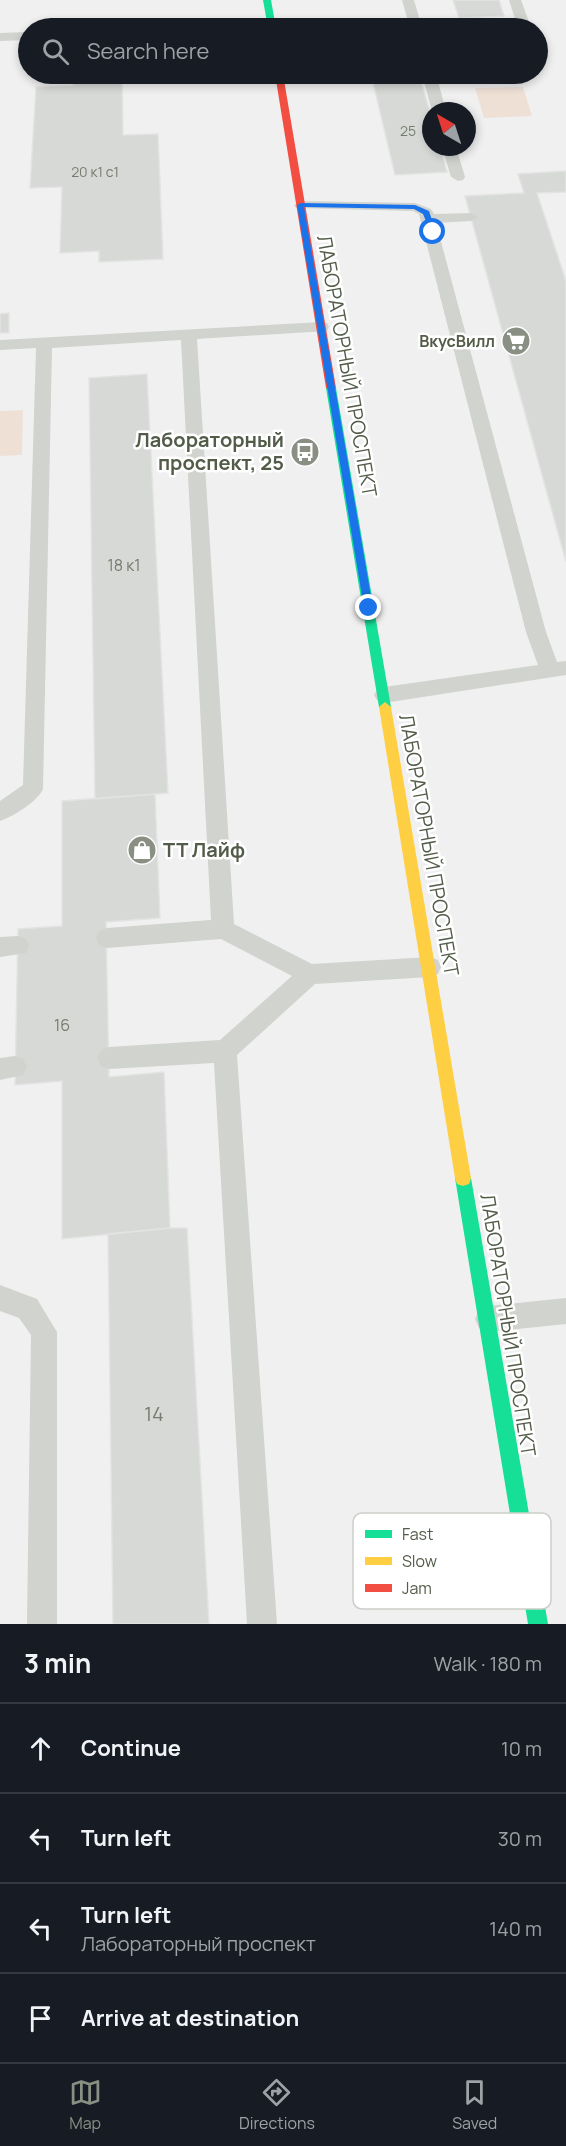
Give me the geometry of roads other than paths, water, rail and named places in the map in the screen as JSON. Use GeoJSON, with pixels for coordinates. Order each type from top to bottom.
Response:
{"type":"FeatureCollection","features":[{"type":"Feature","properties":{"kind":"street"},"geometry":{"type":"LineString","coordinates":[[267,0],[269,18]]}},
{"type":"Feature","properties":{"kind":"street","name":"ЛАБОРАТОРНЫЙ ПРОСПЕКТ"},"geometry":{"type":"LineString","coordinates":[[281,84],[520,1513]]}},
{"type":"Feature","properties":{"kind":"street","name":"ЛАБОРАТОРНЫЙ ПРОСПЕКТ"},"geometry":{"type":"LineString","coordinates":[[536,1609],[538,1624]]}},
{"type":"Feature","properties":{"kind":"lane"},"geometry":{"type":"LineString","coordinates":[[408,0],[413,18]]}},
{"type":"Feature","properties":{"kind":"lane"},"geometry":{"type":"LineString","coordinates":[[515,0],[522,18]]}},
{"type":"Feature","properties":{"kind":"lane"},"geometry":{"type":"LineString","coordinates":[[0,37],[18,36]]}},
{"type":"Feature","properties":{"kind":"lane"},"geometry":{"type":"LineString","coordinates":[[0,44],[18,43]]}},
{"type":"Feature","properties":{"kind":"lane"},"geometry":{"type":"LineString","coordinates":[[432,84],[437,102]]}},
{"type":"Feature","properties":{"kind":"lane"},"geometry":{"type":"LineString","coordinates":[[452,156],[458,177]]}},
{"type":"Feature","properties":{"kind":"lane"},"geometry":{"type":"LineString","coordinates":[[301,205],[415,207],[426,212],[536,632],[558,669],[384,695]]}},
{"type":"Feature","properties":{"kind":"lane"},"geometry":{"type":"LineString","coordinates":[[428,219],[471,217]]}},
{"type":"Feature","properties":{"kind":"lane"},"geometry":{"type":"LineString","coordinates":[[0,345],[321,327]]}},
{"type":"Feature","properties":{"kind":"lane"},"geometry":{"type":"LineString","coordinates":[[189,334],[223,929]]}},
{"type":"Feature","properties":{"kind":"lane"},"geometry":{"type":"LineString","coordinates":[[0,812],[33,789],[44,343]]}},
{"type":"Feature","properties":{"kind":"lane"},"geometry":{"type":"LineString","coordinates":[[107,938],[223,929],[310,974],[430,967]]}},
{"type":"Feature","properties":{"kind":"lane"},"geometry":{"type":"LineString","coordinates":[[109,1058],[225,1051],[310,974]]}},
{"type":"Feature","properties":{"kind":"lane"},"geometry":{"type":"LineString","coordinates":[[225,1051],[261,1624]]}},
{"type":"Feature","properties":{"kind":"lane"},"geometry":{"type":"LineString","coordinates":[[0,1298],[28,1308],[44,1332],[42,1624]]}},
{"type":"Feature","properties":{"kind":"lane"},"geometry":{"type":"LineString","coordinates":[[488,1319],[566,1311]]}},
{"type":"Feature","properties":{"kind":"place","name":"ВкусВилл"},"geometry":{"type":"Point","coordinates":[516,341]}},
{"type":"Feature","properties":{"kind":"place","name":"Лабораторный проспект, 25"},"geometry":{"type":"Point","coordinates":[305,452]}},
{"type":"Feature","properties":{"kind":"place","name":"ТТ Лайф"},"geometry":{"type":"Point","coordinates":[142,850]}}]}
